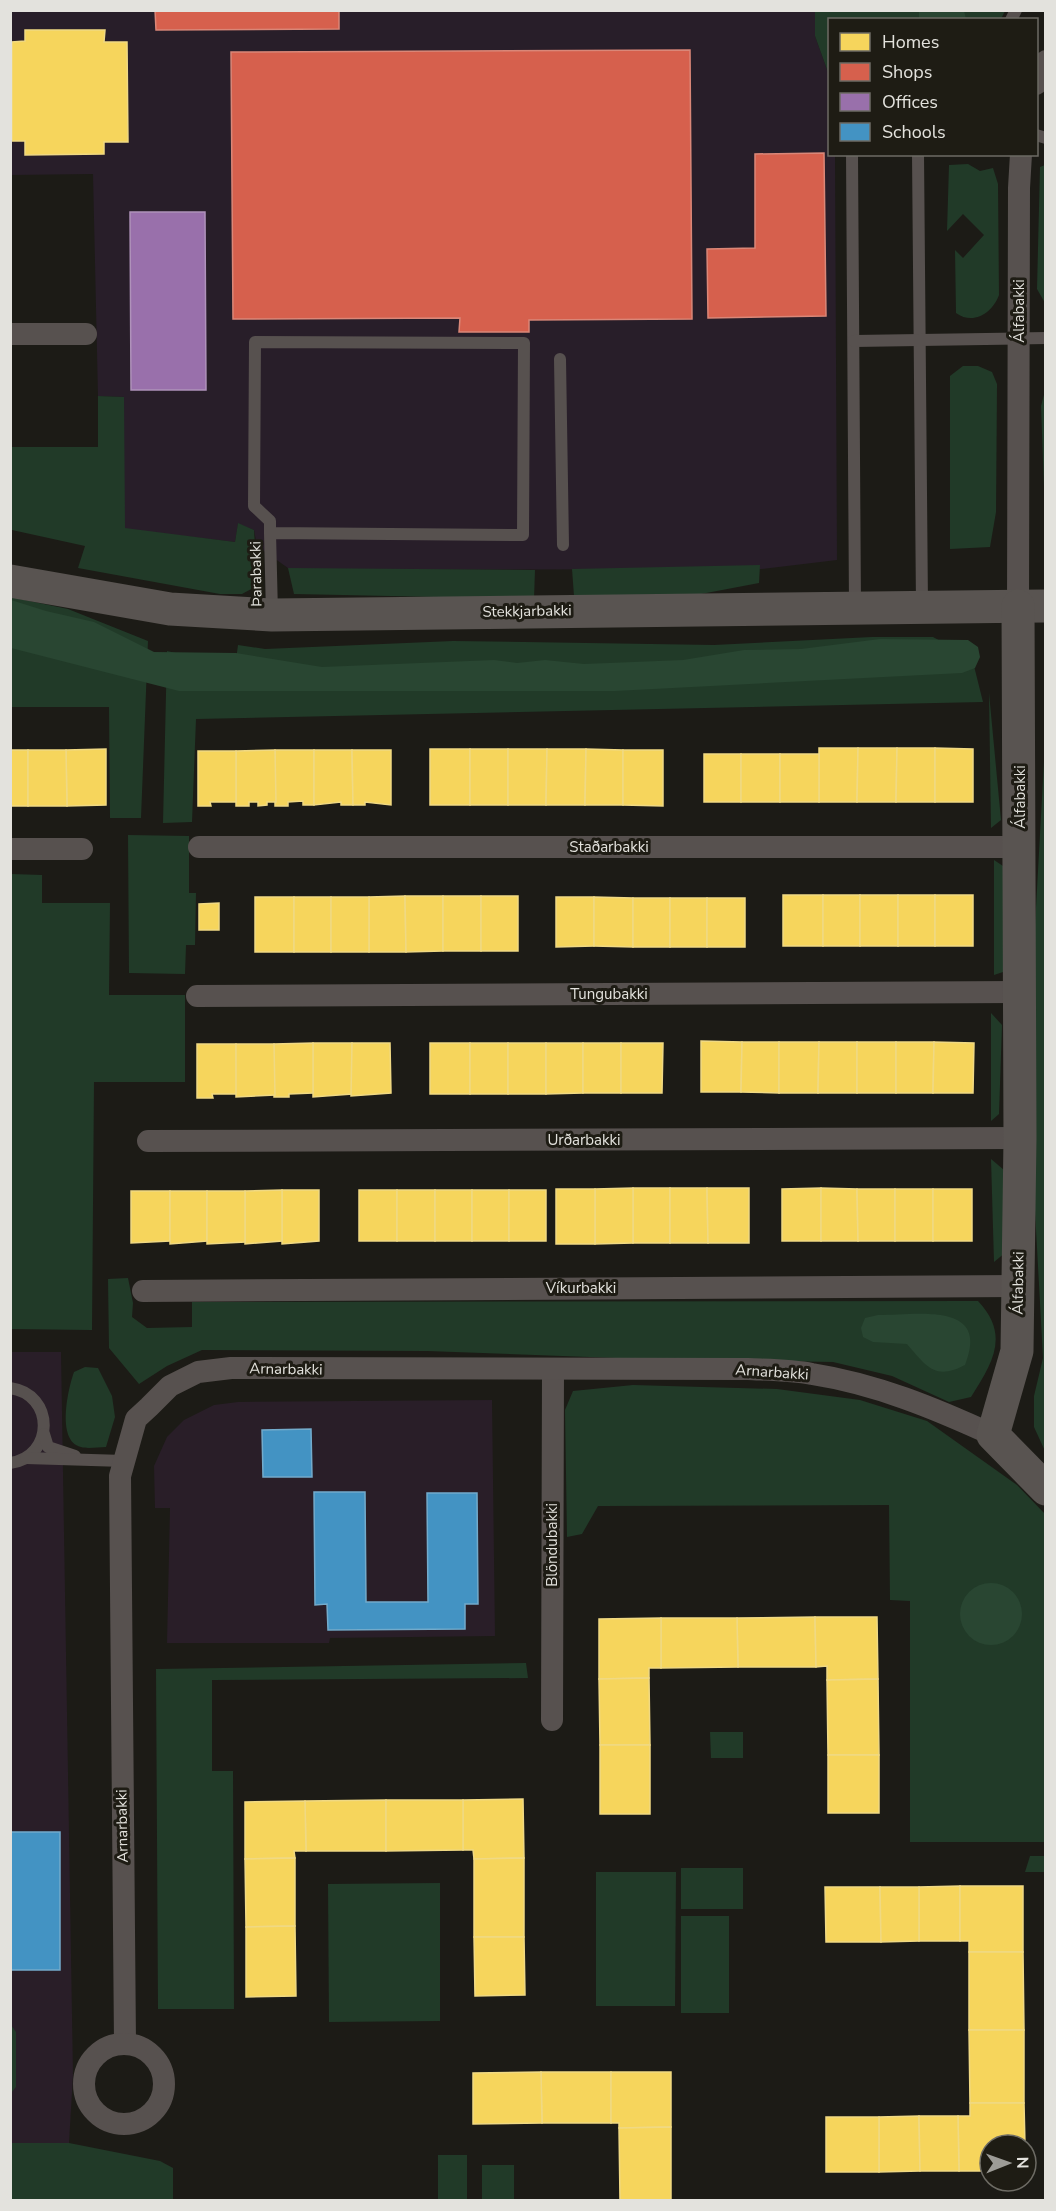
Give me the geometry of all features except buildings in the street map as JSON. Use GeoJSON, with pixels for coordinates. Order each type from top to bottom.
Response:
{"type":"FeatureCollection","features":[{"type":"Feature","properties":{"kind":"street"},"geometry":{"type":"LineString","coordinates":[[1038,79],[1046,61]]}},
{"type":"Feature","properties":{"kind":"street","name":"Álfabakki"},"geometry":{"type":"LineString","coordinates":[[993,1435],[1016,1358],[1018,1286],[1020,847],[1032,606],[1019,338],[1021,156]]}},
{"type":"Feature","properties":{"kind":"street"},"geometry":{"type":"LineString","coordinates":[[10,334],[86,334]]}},
{"type":"Feature","properties":{"kind":"street","name":"Stekkjarbakki"},"geometry":{"type":"LineString","coordinates":[[10,581],[170,609],[272,615],[1032,606]]}},
{"type":"Feature","properties":{"kind":"street","name":"Staðarbakki"},"geometry":{"type":"LineString","coordinates":[[199,847],[1020,847]]}},
{"type":"Feature","properties":{"kind":"street"},"geometry":{"type":"LineString","coordinates":[[10,849],[82,849]]}},
{"type":"Feature","properties":{"kind":"street","name":"Tungubakki"},"geometry":{"type":"LineString","coordinates":[[197,996],[1020,992]]}},
{"type":"Feature","properties":{"kind":"street","name":"Urðarbakki"},"geometry":{"type":"LineString","coordinates":[[148,1141],[1020,1138]]}},
{"type":"Feature","properties":{"kind":"street","name":"Víkurbakki"},"geometry":{"type":"LineString","coordinates":[[143,1291],[1018,1286]]}},
{"type":"Feature","properties":{"kind":"street","name":"Arnarbakki"},"geometry":{"type":"LineString","coordinates":[[125,2043],[120,1476],[136,1419],[170,1386],[198,1372],[231,1368],[748,1369],[811,1373],[871,1386],[929,1406],[993,1435],[1046,1489]]}},
{"type":"Feature","properties":{"kind":"street","name":"Blöndubakki"},"geometry":{"type":"LineString","coordinates":[[552,1720],[553,1370]]}},
{"type":"Feature","properties":{"kind":"lane"},"geometry":{"type":"LineString","coordinates":[[852,156],[855,607]]}},
{"type":"Feature","properties":{"kind":"lane"},"geometry":{"type":"LineString","coordinates":[[918,156],[922,606]]}},
{"type":"Feature","properties":{"kind":"lane"},"geometry":{"type":"LineString","coordinates":[[854,341],[1046,338]]}},
{"type":"Feature","properties":{"kind":"lane"},"geometry":{"type":"LineString","coordinates":[[255,342],[524,343],[523,535],[270,533],[270,521],[254,506],[255,342]]}},
{"type":"Feature","properties":{"kind":"lane"},"geometry":{"type":"LineString","coordinates":[[560,359],[563,545]]}},
{"type":"Feature","properties":{"kind":"lane","name":"Þarabakki"},"geometry":{"type":"LineString","coordinates":[[270,533],[272,615]]}},
{"type":"Feature","properties":{"kind":"lane"},"geometry":{"type":"LineString","coordinates":[[10,1388],[32,1396],[40,1407],[45,1420],[44,1434],[48,1447],[88,1461]]}},
{"type":"Feature","properties":{"kind":"lane"},"geometry":{"type":"LineString","coordinates":[[10,1463],[26,1458],[34,1452],[44,1434]]}},
{"type":"Feature","properties":{"kind":"lane"},"geometry":{"type":"LineString","coordinates":[[26,1458],[124,1461]]}},
{"type":"Feature","properties":{"kind":"shaded area"},"geometry":{"type":"Polygon","coordinates":[[[10,11],[815,11],[815,36],[828,72],[828,156],[835,156],[837,560],[761,569],[298,570],[288,568],[257,546],[254,530],[238,524],[235,542],[124,529],[124,397],[98,396],[93,174],[11,175],[10,11]]]}},
{"type":"Feature","properties":{"kind":"shaded area"},"geometry":{"type":"Polygon","coordinates":[[[11,1352],[61,1352],[73,2075],[69,2143],[11,2143],[11,1352]]]}},
{"type":"Feature","properties":{"kind":"shaded area"},"geometry":{"type":"Polygon","coordinates":[[[492,1400],[495,1636],[330,1638],[329,1643],[167,1643],[170,1508],[155,1508],[154,1466],[167,1437],[184,1420],[214,1405],[238,1402],[492,1400]]]}},
{"type":"Feature","properties":{"kind":"green space"},"geometry":{"type":"Polygon","coordinates":[[[815,11],[1005,11],[1002,18],[828,18],[828,72],[815,36],[815,11]]]}},
{"type":"Feature","properties":{"kind":"green space"},"geometry":{"type":"Polygon","coordinates":[[[919,11],[964,11],[966,18],[919,18],[919,11]]]}},
{"type":"Feature","properties":{"kind":"green space"},"geometry":{"type":"Polygon","coordinates":[[[968,164],[980,171],[993,168],[998,184],[999,295],[988,312],[976,318],[963,317],[956,313],[955,250],[963,258],[984,235],[963,214],[947,231],[949,165],[968,164]]]}},
{"type":"Feature","properties":{"kind":"green space"},"geometry":{"type":"Polygon","coordinates":[[[1045,165],[1045,303],[1037,289],[1040,167],[1045,165]]]}},
{"type":"Feature","properties":{"kind":"green space"},"geometry":{"type":"Polygon","coordinates":[[[963,366],[978,366],[992,372],[997,384],[996,512],[990,547],[950,549],[950,376],[963,366]]]}},
{"type":"Feature","properties":{"kind":"green space"},"geometry":{"type":"Polygon","coordinates":[[[1045,391],[1045,515],[1041,406],[1045,391]]]}},
{"type":"Feature","properties":{"kind":"green space"},"geometry":{"type":"Polygon","coordinates":[[[98,396],[124,397],[125,528],[235,542],[238,523],[254,530],[257,577],[253,588],[242,594],[220,594],[78,568],[85,546],[12,530],[11,534],[11,447],[98,447],[98,396]]]}},
{"type":"Feature","properties":{"kind":"green space"},"geometry":{"type":"Polygon","coordinates":[[[760,565],[759,583],[701,594],[574,596],[572,569],[760,565]]]}},
{"type":"Feature","properties":{"kind":"green space"},"geometry":{"type":"Polygon","coordinates":[[[288,568],[535,570],[534,599],[294,594],[288,568]]]}},
{"type":"Feature","properties":{"kind":"green space"},"geometry":{"type":"Polygon","coordinates":[[[10,597],[68,609],[148,641],[141,818],[110,818],[109,707],[11,707],[10,597]]]}},
{"type":"Feature","properties":{"kind":"green space"},"geometry":{"type":"Polygon","coordinates":[[[11,600],[94,622],[154,652],[236,653],[322,667],[494,660],[517,663],[545,660],[584,664],[683,660],[744,650],[801,649],[880,639],[968,640],[978,647],[980,657],[975,668],[962,673],[615,691],[179,691],[11,648],[11,600]]]}},
{"type":"Feature","properties":{"kind":"green space"},"geometry":{"type":"Polygon","coordinates":[[[872,637],[933,637],[972,658],[983,702],[196,719],[192,822],[163,823],[167,651],[235,667],[238,645],[265,649],[453,641],[714,645],[872,637]]]}},
{"type":"Feature","properties":{"kind":"green space"},"geometry":{"type":"Polygon","coordinates":[[[989,693],[1001,820],[991,828],[989,693]]]}},
{"type":"Feature","properties":{"kind":"green space"},"geometry":{"type":"Polygon","coordinates":[[[1045,743],[1045,1451],[1034,1427],[1034,1396],[1043,1358],[1035,1211],[1034,944],[1045,743]]]}},
{"type":"Feature","properties":{"kind":"green space"},"geometry":{"type":"Polygon","coordinates":[[[128,835],[189,836],[189,893],[196,893],[195,945],[186,945],[185,974],[129,973],[128,835]]]}},
{"type":"Feature","properties":{"kind":"green space"},"geometry":{"type":"Polygon","coordinates":[[[994,860],[1003,866],[1003,972],[994,975],[994,860]]]}},
{"type":"Feature","properties":{"kind":"green space"},"geometry":{"type":"Polygon","coordinates":[[[11,874],[42,875],[42,903],[110,903],[109,995],[185,995],[185,1082],[94,1082],[92,1330],[11,1329],[11,874]]]}},
{"type":"Feature","properties":{"kind":"green space"},"geometry":{"type":"Polygon","coordinates":[[[991,1013],[1002,1025],[999,1114],[991,1121],[991,1013]]]}},
{"type":"Feature","properties":{"kind":"green space"},"geometry":{"type":"Polygon","coordinates":[[[991,1159],[1004,1170],[1006,1252],[994,1262],[991,1159]]]}},
{"type":"Feature","properties":{"kind":"green space"},"geometry":{"type":"Polygon","coordinates":[[[128,1278],[133,1303],[132,1317],[147,1328],[192,1327],[192,1302],[978,1301],[994,1325],[996,1337],[995,1349],[986,1372],[971,1397],[949,1402],[892,1376],[833,1362],[616,1358],[427,1351],[202,1350],[167,1366],[139,1384],[109,1348],[108,1279],[128,1278]]]}},
{"type":"Feature","properties":{"kind":"green space"},"geometry":{"type":"Polygon","coordinates":[[[930,1314],[946,1316],[959,1321],[968,1330],[970,1344],[965,1365],[946,1372],[938,1371],[926,1365],[907,1344],[873,1342],[863,1337],[861,1328],[865,1318],[878,1315],[930,1314]]]}},
{"type":"Feature","properties":{"kind":"green space"},"geometry":{"type":"Polygon","coordinates":[[[85,1367],[98,1368],[112,1396],[115,1417],[106,1447],[81,1447],[73,1443],[66,1425],[67,1402],[74,1372],[85,1367]]]}},
{"type":"Feature","properties":{"kind":"green space"},"geometry":{"type":"Polygon","coordinates":[[[633,1385],[777,1389],[860,1400],[927,1421],[1017,1485],[1045,1514],[1045,1842],[910,1842],[910,1601],[890,1600],[889,1505],[598,1506],[582,1534],[567,1537],[565,1410],[573,1391],[633,1385]]]}},
{"type":"Feature","properties":{"kind":"green space"},"geometry":{"type":"Polygon","coordinates":[[[985,1583],[997,1583],[1013,1592],[1020,1602],[1022,1614],[1020,1626],[1013,1636],[997,1645],[985,1645],[974,1640],[965,1631],[960,1620],[960,1608],[965,1597],[974,1588],[985,1583]]]}},
{"type":"Feature","properties":{"kind":"green space"},"geometry":{"type":"Polygon","coordinates":[[[526,1663],[528,1678],[212,1680],[212,1771],[233,1771],[234,2009],[158,2009],[156,1669],[526,1663]]]}},
{"type":"Feature","properties":{"kind":"green space"},"geometry":{"type":"Polygon","coordinates":[[[710,1732],[743,1732],[743,1758],[711,1758],[710,1732]]]}},
{"type":"Feature","properties":{"kind":"green space"},"geometry":{"type":"Polygon","coordinates":[[[1030,1856],[1045,1856],[1045,1872],[1025,1872],[1030,1856]]]}},
{"type":"Feature","properties":{"kind":"green space"},"geometry":{"type":"Polygon","coordinates":[[[681,1868],[743,1868],[743,1909],[681,1909],[681,1868]]]}},
{"type":"Feature","properties":{"kind":"green space"},"geometry":{"type":"Polygon","coordinates":[[[596,1872],[676,1872],[675,2006],[596,2006],[596,1872]]]}},
{"type":"Feature","properties":{"kind":"green space"},"geometry":{"type":"Polygon","coordinates":[[[440,1883],[440,2021],[329,2022],[328,1884],[440,1883]]]}},
{"type":"Feature","properties":{"kind":"green space"},"geometry":{"type":"Polygon","coordinates":[[[681,1916],[729,1916],[729,2013],[681,2013],[681,1916]]]}},
{"type":"Feature","properties":{"kind":"green space"},"geometry":{"type":"Polygon","coordinates":[[[11,2025],[16,2032],[16,2087],[11,2093],[11,2025]]]}},
{"type":"Feature","properties":{"kind":"green space"},"geometry":{"type":"Polygon","coordinates":[[[11,2143],[69,2143],[160,2161],[173,2168],[173,2200],[11,2200],[11,2143]]]}},
{"type":"Feature","properties":{"kind":"green space"},"geometry":{"type":"Polygon","coordinates":[[[438,2155],[467,2155],[467,2200],[438,2200],[438,2155]]]}},
{"type":"Feature","properties":{"kind":"green space"},"geometry":{"type":"Polygon","coordinates":[[[482,2165],[514,2165],[514,2200],[482,2200],[482,2165]]]}}]}
